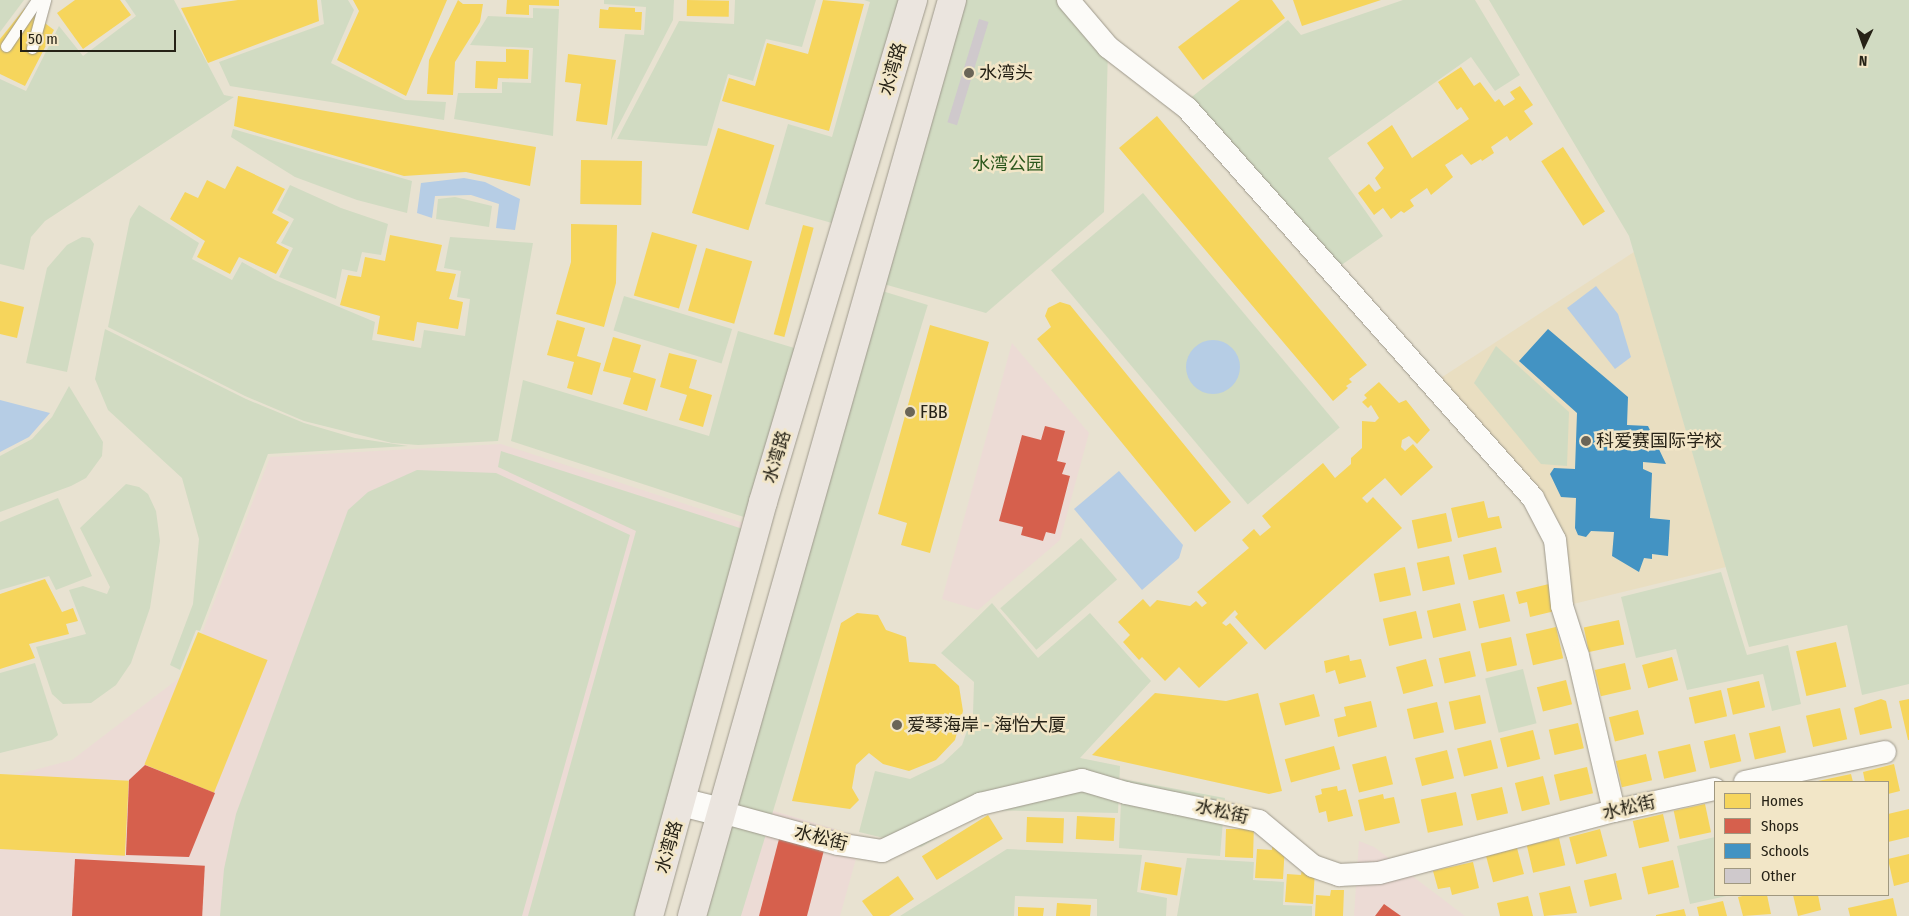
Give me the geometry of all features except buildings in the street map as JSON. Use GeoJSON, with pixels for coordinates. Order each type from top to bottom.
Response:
{"type":"FeatureCollection","features":[{"type":"Feature","properties":{"kind":"main road","name":"水湾路"},"geometry":{"type":"LineString","coordinates":[[649,916],[763,502],[913,0]]}},
{"type":"Feature","properties":{"kind":"main road"},"geometry":{"type":"LineString","coordinates":[[692,916],[952,0]]}},
{"type":"Feature","properties":{"kind":"main road"},"geometry":{"type":"LineString","coordinates":[[681,802],[721,812]]}},
{"type":"Feature","properties":{"kind":"street"},"geometry":{"type":"LineString","coordinates":[[1068,0],[1108,47],[1187,108],[1533,498],[1555,540],[1562,606],[1578,656],[1614,811]]}},
{"type":"Feature","properties":{"kind":"street"},"geometry":{"type":"LineString","coordinates":[[1750,781],[1885,752]]}},
{"type":"Feature","properties":{"kind":"street","name":"水松街"},"geometry":{"type":"LineString","coordinates":[[721,812],[838,844],[882,851],[980,804],[1082,780],[1126,793],[1259,821],[1313,866],[1339,875],[1379,873],[1614,811],[1714,789]]}},
{"type":"Feature","properties":{"kind":"lane"},"geometry":{"type":"LineString","coordinates":[[6,46],[37,0]]}},
{"type":"Feature","properties":{"kind":"lane"},"geometry":{"type":"LineString","coordinates":[[32,48],[45,0]]}},
{"type":"Feature","properties":{"kind":"shaded area","name":"科爱赛国际学校"},"geometry":{"type":"Polygon","coordinates":[[[1634,252],[1726,567],[1569,605],[1555,541],[1433,383],[1634,252]]]}},
{"type":"Feature","properties":{"kind":"shaded area"},"geometry":{"type":"Polygon","coordinates":[[[1012,343],[1089,433],[1060,540],[978,610],[942,599],[1012,343]]]}},
{"type":"Feature","properties":{"kind":"shaded area"},"geometry":{"type":"Polygon","coordinates":[[[501,444],[756,527],[648,916],[0,916],[0,779],[72,760],[187,672],[270,457],[501,444]]]}},
{"type":"Feature","properties":{"kind":"shaded area"},"geometry":{"type":"Polygon","coordinates":[[[726,797],[862,837],[840,916],[693,916],[726,797]]]}},
{"type":"Feature","properties":{"kind":"shaded area"},"geometry":{"type":"Polygon","coordinates":[[[1359,841],[1374,847],[1465,916],[1354,916],[1359,841]]]}},
{"type":"Feature","properties":{"kind":"green space"},"geometry":{"type":"Polygon","coordinates":[[[0,0],[24,0],[0,32],[0,0]]]}},
{"type":"Feature","properties":{"kind":"green space"},"geometry":{"type":"Polygon","coordinates":[[[125,0],[174,0],[224,95],[234,97],[45,221],[31,237],[24,270],[0,264],[0,79],[26,91],[59,26],[83,56],[136,16],[125,0]]]}},
{"type":"Feature","properties":{"kind":"green space"},"geometry":{"type":"Polygon","coordinates":[[[321,0],[348,0],[354,10],[331,63],[405,100],[446,102],[444,120],[230,86],[219,62],[324,24],[321,0]]]}},
{"type":"Feature","properties":{"kind":"green space"},"geometry":{"type":"Polygon","coordinates":[[[604,0],[674,0],[673,20],[611,140],[625,34],[644,35],[646,7],[604,4],[604,0]]]}},
{"type":"Feature","properties":{"kind":"green space"},"geometry":{"type":"Polygon","coordinates":[[[735,0],[816,0],[802,47],[766,39],[753,81],[728,74],[707,146],[617,139],[679,21],[734,24],[735,0]]]}},
{"type":"Feature","properties":{"kind":"green space"},"geometry":{"type":"Polygon","coordinates":[[[864,0],[904,0],[839,225],[765,204],[788,124],[832,137],[870,2],[864,0]]]}},
{"type":"Feature","properties":{"kind":"green space","name":"水湾公园"},"geometry":{"type":"Polygon","coordinates":[[[952,0],[1067,0],[1108,47],[1104,212],[986,313],[873,281],[952,0]]]}},
{"type":"Feature","properties":{"kind":"green space"},"geometry":{"type":"Polygon","coordinates":[[[1403,0],[1475,0],[1520,75],[1495,91],[1471,57],[1328,158],[1383,236],[1340,266],[1188,100],[1288,20],[1301,35],[1403,0]]]}},
{"type":"Feature","properties":{"kind":"green space"},"geometry":{"type":"Polygon","coordinates":[[[1489,0],[1909,0],[1909,684],[1862,695],[1847,625],[1749,647],[1629,236],[1489,0]]]}},
{"type":"Feature","properties":{"kind":"green space"},"geometry":{"type":"Polygon","coordinates":[[[533,8],[559,9],[553,136],[454,119],[458,93],[502,93],[502,82],[531,83],[533,48],[470,45],[488,16],[533,18],[533,8]]]}},
{"type":"Feature","properties":{"kind":"green space"},"geometry":{"type":"Polygon","coordinates":[[[233,129],[412,181],[407,213],[357,200],[295,177],[231,137],[233,129]]]}},
{"type":"Feature","properties":{"kind":"green space"},"geometry":{"type":"Polygon","coordinates":[[[290,185],[341,208],[388,224],[381,255],[362,252],[357,272],[342,269],[336,299],[279,277],[293,248],[281,243],[294,219],[277,210],[290,185]]]}},
{"type":"Feature","properties":{"kind":"green space"},"geometry":{"type":"Polygon","coordinates":[[[1143,193],[1340,427],[1248,505],[1051,270],[1143,193]]]}},
{"type":"Feature","properties":{"kind":"green space"},"geometry":{"type":"Polygon","coordinates":[[[455,197],[492,206],[489,227],[436,219],[438,199],[455,197]]]}},
{"type":"Feature","properties":{"kind":"green space"},"geometry":{"type":"Polygon","coordinates":[[[139,205],[199,243],[192,259],[232,280],[242,262],[275,280],[375,322],[372,340],[421,348],[424,330],[465,336],[470,299],[457,297],[461,271],[444,268],[450,237],[533,243],[498,441],[418,445],[392,443],[304,421],[245,396],[108,327],[130,219],[139,205]]]}},
{"type":"Feature","properties":{"kind":"green space"},"geometry":{"type":"Polygon","coordinates":[[[82,237],[90,238],[94,244],[67,372],[26,363],[47,268],[67,245],[82,237]]]}},
{"type":"Feature","properties":{"kind":"green space"},"geometry":{"type":"Polygon","coordinates":[[[879,290],[928,305],[741,916],[697,916],[688,914],[879,290]]]}},
{"type":"Feature","properties":{"kind":"green space"},"geometry":{"type":"Polygon","coordinates":[[[624,296],[732,329],[722,363],[613,330],[624,296]]]}},
{"type":"Feature","properties":{"kind":"green space"},"geometry":{"type":"Polygon","coordinates":[[[105,329],[246,399],[304,423],[355,438],[408,446],[268,454],[200,631],[196,630],[180,670],[170,665],[193,604],[199,539],[182,478],[108,410],[95,379],[105,329]]]}},
{"type":"Feature","properties":{"kind":"green space"},"geometry":{"type":"Polygon","coordinates":[[[738,331],[801,350],[750,519],[511,441],[523,380],[709,436],[738,331]]]}},
{"type":"Feature","properties":{"kind":"green space"},"geometry":{"type":"Polygon","coordinates":[[[1496,346],[1569,412],[1567,466],[1541,464],[1474,383],[1496,346]]]}},
{"type":"Feature","properties":{"kind":"green space"},"geometry":{"type":"Polygon","coordinates":[[[69,386],[103,442],[102,456],[86,478],[71,486],[0,512],[0,456],[32,439],[52,417],[69,386]]]}},
{"type":"Feature","properties":{"kind":"green space"},"geometry":{"type":"Polygon","coordinates":[[[501,451],[746,530],[640,916],[528,916],[636,531],[498,467],[501,451]]]}},
{"type":"Feature","properties":{"kind":"green space"},"geometry":{"type":"Polygon","coordinates":[[[417,470],[496,473],[630,535],[522,916],[220,916],[224,869],[236,814],[348,510],[368,492],[417,470]]]}},
{"type":"Feature","properties":{"kind":"green space"},"geometry":{"type":"Polygon","coordinates":[[[126,484],[139,487],[148,494],[156,511],[160,541],[150,608],[131,663],[116,685],[91,703],[63,704],[52,694],[36,647],[86,634],[69,590],[83,586],[107,594],[110,587],[80,528],[126,484]]]}},
{"type":"Feature","properties":{"kind":"green space"},"geometry":{"type":"Polygon","coordinates":[[[58,498],[92,576],[56,590],[49,576],[0,590],[0,522],[58,498]]]}},
{"type":"Feature","properties":{"kind":"green space"},"geometry":{"type":"Polygon","coordinates":[[[1081,538],[1117,580],[1036,650],[1000,608],[1081,538]]]}},
{"type":"Feature","properties":{"kind":"green space"},"geometry":{"type":"Polygon","coordinates":[[[1721,572],[1747,655],[1788,645],[1801,704],[1772,711],[1763,674],[1687,690],[1676,649],[1636,658],[1621,597],[1721,572]]]}},
{"type":"Feature","properties":{"kind":"green space"},"geometry":{"type":"Polygon","coordinates":[[[992,603],[1038,658],[1090,613],[1151,681],[1080,758],[1120,766],[1118,813],[984,810],[921,847],[859,832],[875,771],[910,779],[943,763],[962,745],[973,714],[974,682],[941,653],[992,603]]]}},
{"type":"Feature","properties":{"kind":"green space"},"geometry":{"type":"Polygon","coordinates":[[[35,663],[58,735],[52,740],[0,753],[0,673],[35,663]]]}},
{"type":"Feature","properties":{"kind":"green space"},"geometry":{"type":"Polygon","coordinates":[[[1523,669],[1537,723],[1499,733],[1485,678],[1523,669]]]}},
{"type":"Feature","properties":{"kind":"green space"},"geometry":{"type":"Polygon","coordinates":[[[1122,779],[1225,798],[1220,856],[1119,848],[1122,779]]]}},
{"type":"Feature","properties":{"kind":"green space"},"geometry":{"type":"Polygon","coordinates":[[[1714,837],[1714,896],[1726,896],[1690,904],[1677,846],[1714,837]]]}},
{"type":"Feature","properties":{"kind":"green space"},"geometry":{"type":"Polygon","coordinates":[[[1007,849],[1142,855],[1137,892],[1167,898],[1166,916],[1097,916],[1097,899],[1015,896],[1014,916],[900,916],[1007,849]]]}},
{"type":"Feature","properties":{"kind":"green space"},"geometry":{"type":"Polygon","coordinates":[[[1187,858],[1254,862],[1253,880],[1284,882],[1283,905],[1312,906],[1312,916],[1177,916],[1187,858]]]}},
{"type":"Feature","properties":{"kind":"water"},"geometry":{"type":"Polygon","coordinates":[[[464,178],[485,182],[520,199],[515,230],[496,228],[499,204],[471,195],[435,196],[432,218],[417,213],[421,183],[464,178]]]}},
{"type":"Feature","properties":{"kind":"water"},"geometry":{"type":"Polygon","coordinates":[[[1596,286],[1618,314],[1631,357],[1615,369],[1567,308],[1596,286]]]}},
{"type":"Feature","properties":{"kind":"water"},"geometry":{"type":"Polygon","coordinates":[[[1213,340],[1223,342],[1232,348],[1238,357],[1240,367],[1238,377],[1232,386],[1223,392],[1213,394],[1203,392],[1194,386],[1188,377],[1186,367],[1188,357],[1194,348],[1203,342],[1213,340]]]}},
{"type":"Feature","properties":{"kind":"water"},"geometry":{"type":"Polygon","coordinates":[[[0,400],[50,413],[29,437],[0,452],[0,400]]]}},
{"type":"Feature","properties":{"kind":"water"},"geometry":{"type":"Polygon","coordinates":[[[1119,471],[1183,545],[1179,558],[1142,590],[1074,509],[1119,471]]]}},
{"type":"Feature","properties":{"kind":"place","name":"水湾头"},"geometry":{"type":"Point","coordinates":[969,73]}},
{"type":"Feature","properties":{"kind":"place","name":"FBB"},"geometry":{"type":"Point","coordinates":[910,412]}},
{"type":"Feature","properties":{"kind":"place","name":"科爱赛国际学校"},"geometry":{"type":"Point","coordinates":[1586,441]}},
{"type":"Feature","properties":{"kind":"place","name":"爱琴海岸 - 海怡大厦"},"geometry":{"type":"Point","coordinates":[897,725]}}]}
